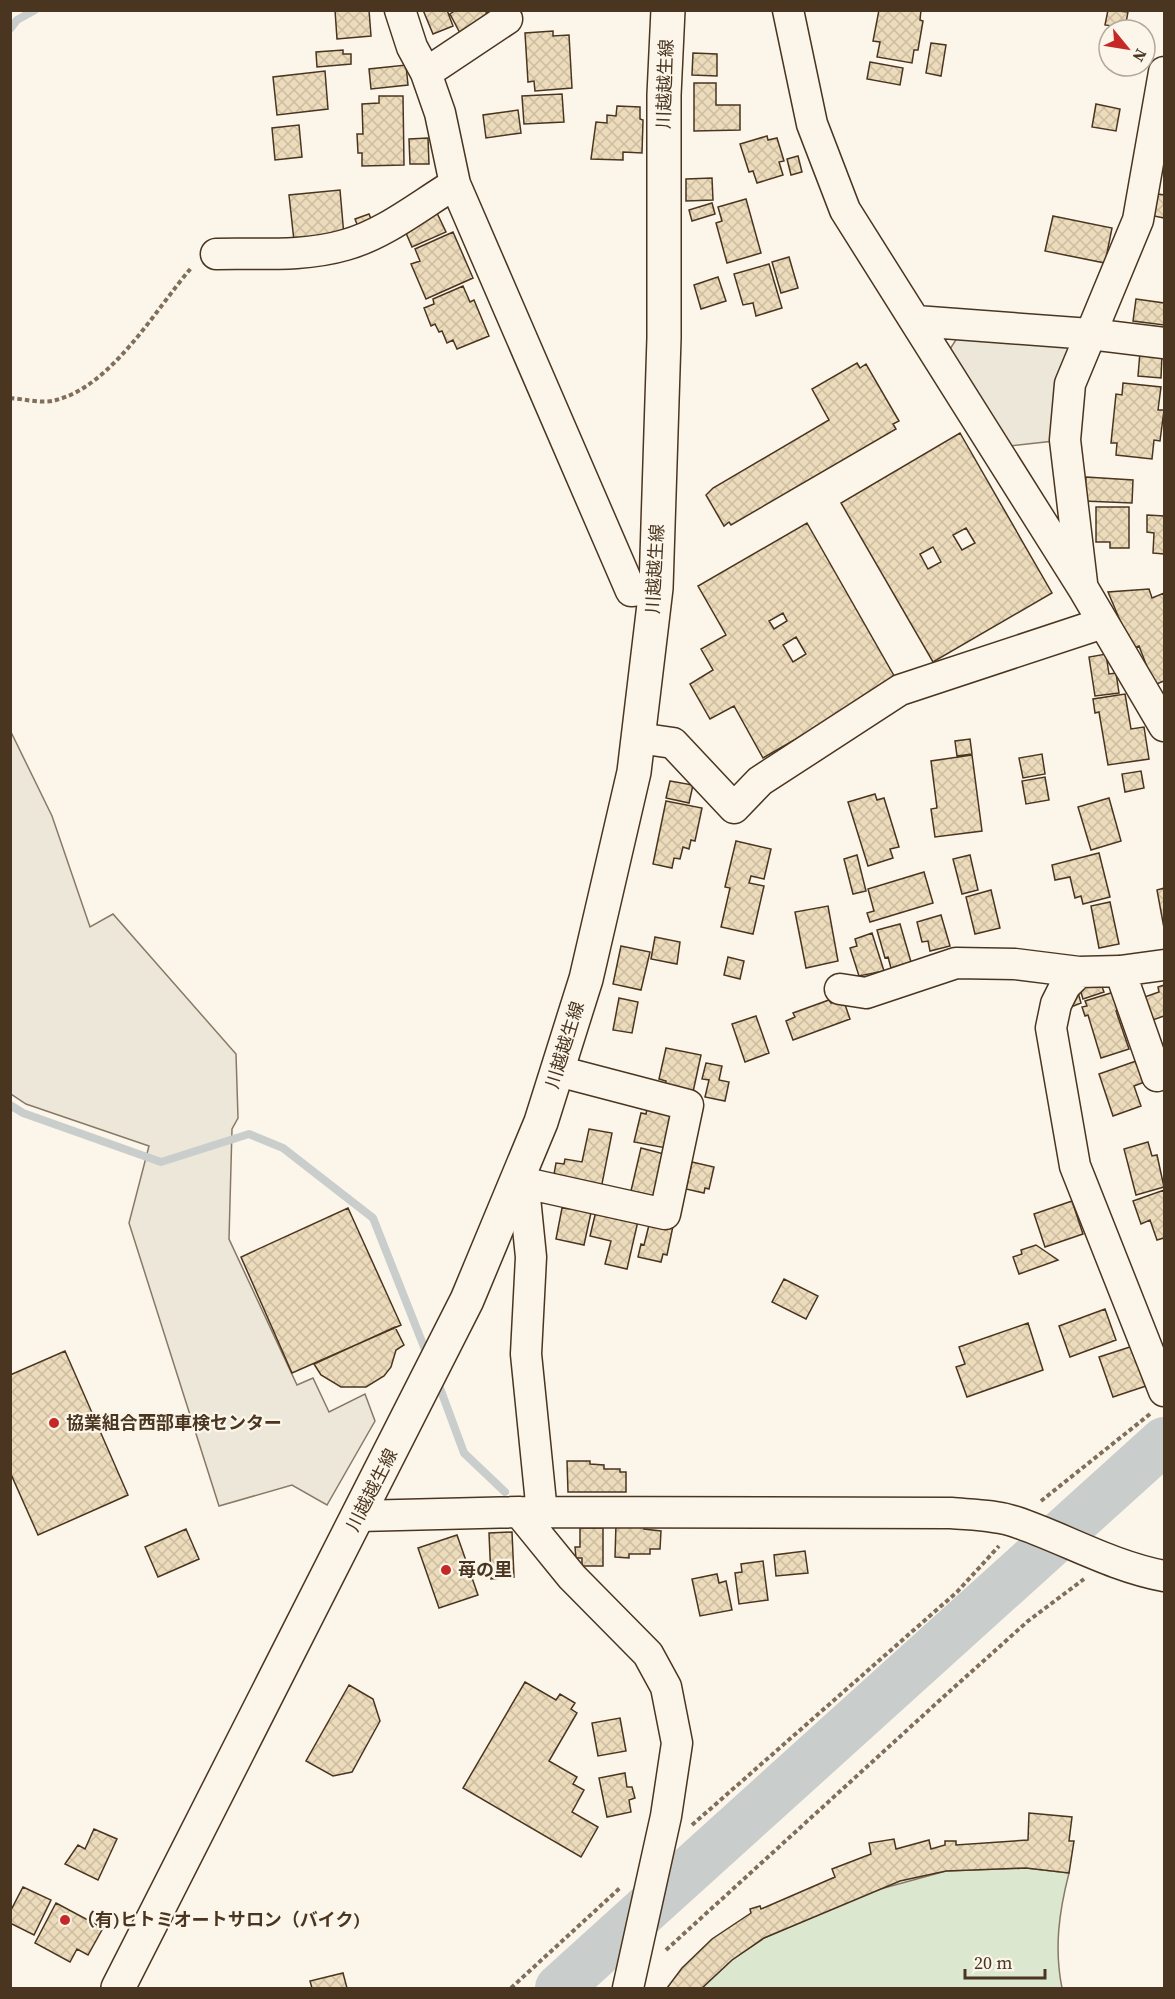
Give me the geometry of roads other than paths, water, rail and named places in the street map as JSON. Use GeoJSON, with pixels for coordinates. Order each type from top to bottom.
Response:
{"type":"FeatureCollection","features":[{"type":"Feature","properties":{"kind":"main road","name":"川越越生線"},"geometry":{"type":"LineString","coordinates":[[118,1989],[467,1300],[523,1176],[558,1071],[602,919],[634,772],[656,588],[664,338],[664,95],[668,10]]}},
{"type":"Feature","properties":{"kind":"street"},"geometry":{"type":"LineString","coordinates":[[400,10],[412,47],[426,73],[440,113],[455,184],[631,591],[656,588]]}},
{"type":"Feature","properties":{"kind":"street"},"geometry":{"type":"LineString","coordinates":[[788,10],[812,124],[845,210],[1083,588],[1164,726]]}},
{"type":"Feature","properties":{"kind":"street"},"geometry":{"type":"LineString","coordinates":[[426,73],[509,13]]}},
{"type":"Feature","properties":{"kind":"street"},"geometry":{"type":"LineString","coordinates":[[1083,588],[1065,440],[1070,384],[1138,220],[1164,72]]}},
{"type":"Feature","properties":{"kind":"street"},"geometry":{"type":"LineString","coordinates":[[216,254],[306,252],[347,245],[381,230],[455,184]]}},
{"type":"Feature","properties":{"kind":"street"},"geometry":{"type":"LineString","coordinates":[[916,321],[1090,334],[1164,343]]}},
{"type":"Feature","properties":{"kind":"street"},"geometry":{"type":"LineString","coordinates":[[638,738],[673,743],[734,808],[760,781],[900,690],[1103,623]]}},
{"type":"Feature","properties":{"kind":"street"},"geometry":{"type":"LineString","coordinates":[[840,989],[866,993],[956,963],[1016,964],[1079,972],[1120,971],[1164,965]]}},
{"type":"Feature","properties":{"kind":"street"},"geometry":{"type":"LineString","coordinates":[[1120,971],[1157,1076]]}},
{"type":"Feature","properties":{"kind":"street"},"geometry":{"type":"LineString","coordinates":[[1079,972],[1065,986],[1056,1004],[1051,1029],[1075,1166],[1161,1399]]}},
{"type":"Feature","properties":{"kind":"street"},"geometry":{"type":"LineString","coordinates":[[558,1071],[688,1105],[665,1214],[523,1176],[531,1257],[526,1354],[530,1512],[572,1577],[648,1654],[666,1687],[677,1743],[666,1816],[629,1984]]}},
{"type":"Feature","properties":{"kind":"street"},"geometry":{"type":"LineString","coordinates":[[359,1516],[530,1512],[951,1513],[1022,1525],[1103,1559],[1164,1576]]}},
{"type":"Feature","properties":{"kind":"waterway"},"geometry":{"type":"LineString","coordinates":[[10,29],[17,20],[35,10]]}},
{"type":"Feature","properties":{"kind":"waterway"},"geometry":{"type":"LineString","coordinates":[[10,1105],[23,1113],[161,1162],[249,1134],[283,1148],[373,1218],[428,1357]]}},
{"type":"Feature","properties":{"kind":"waterway"},"geometry":{"type":"LineString","coordinates":[[437,1380],[464,1453],[505,1492]]}},
{"type":"Feature","properties":{"kind":"waterway"},"geometry":{"type":"LineString","coordinates":[[559,1988],[1164,1441]]}},
{"type":"Feature","properties":{"kind":"place","name":"協業組合西部車検センター"},"geometry":{"type":"Point","coordinates":[54,1423]}},
{"type":"Feature","properties":{"kind":"place","name":"苺の里"},"geometry":{"type":"Point","coordinates":[446,1570]}},
{"type":"Feature","properties":{"kind":"place","name":"（有)ヒトミオートサロン（バイク)"},"geometry":{"type":"Point","coordinates":[65,1920]}}]}
